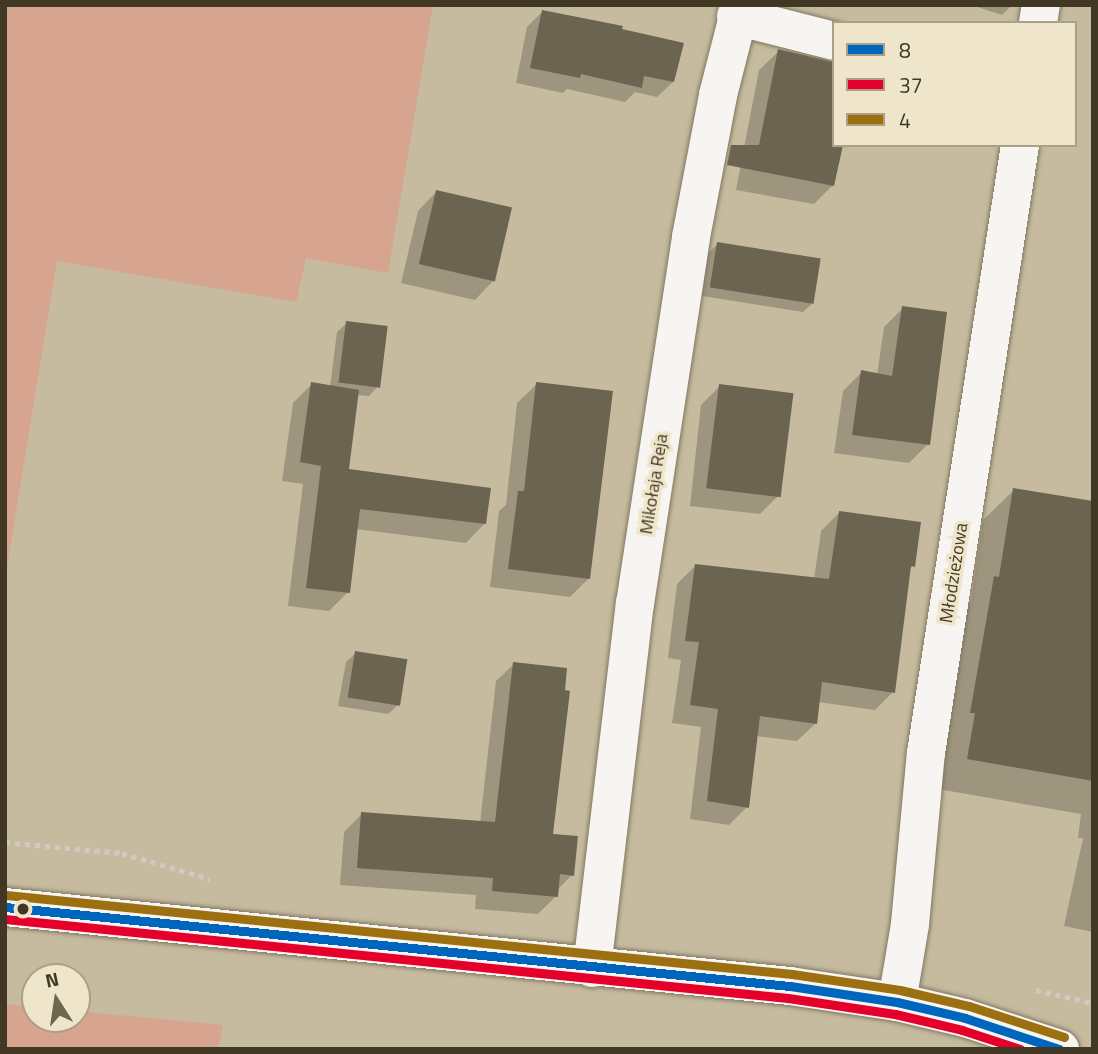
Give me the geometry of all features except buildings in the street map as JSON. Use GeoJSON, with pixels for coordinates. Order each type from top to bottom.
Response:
{"type":"FeatureCollection","features":[{"type":"Feature","properties":{"kind":"street"},"geometry":{"type":"LineString","coordinates":[[738,11],[832,40]]}},
{"type":"Feature","properties":{"kind":"street","name":"Mikołaja Reja"},"geometry":{"type":"LineString","coordinates":[[593,968],[637,591],[691,237],[738,11]]}},
{"type":"Feature","properties":{"kind":"street","name":"Młodzieżowa"},"geometry":{"type":"LineString","coordinates":[[897,1002],[910,924],[926,753],[1020,147]]}},
{"type":"Feature","properties":{"kind":"street"},"geometry":{"type":"LineString","coordinates":[[5,907],[790,986],[897,1002],[965,1018],[1060,1049]]}},
{"type":"Feature","properties":{"kind":"shaded area"},"geometry":{"type":"Polygon","coordinates":[[[5,5],[433,5],[388,273],[306,258],[296,302],[57,261],[5,579],[5,5]]]}},
{"type":"Feature","properties":{"kind":"shaded area"},"geometry":{"type":"Polygon","coordinates":[[[5,1004],[21,1006],[21,1033],[91,1033],[91,1012],[223,1025],[218,1049],[5,1049],[5,1004]]]}},
{"type":"Feature","properties":{"kind":"transit line","name":"4"},"geometry":{"type":"LineString","coordinates":[[6,895],[792,974],[900,990],[969,1006],[1064,1037]]}},
{"type":"Feature","properties":{"kind":"transit line","name":"8"},"geometry":{"type":"LineString","coordinates":[[5,907],[790,986],[897,1002],[965,1018],[1059,1049]]}},
{"type":"Feature","properties":{"kind":"transit line","name":"37"},"geometry":{"type":"LineString","coordinates":[[5,919],[788,998],[895,1014],[962,1030],[1020,1049]]}}]}
